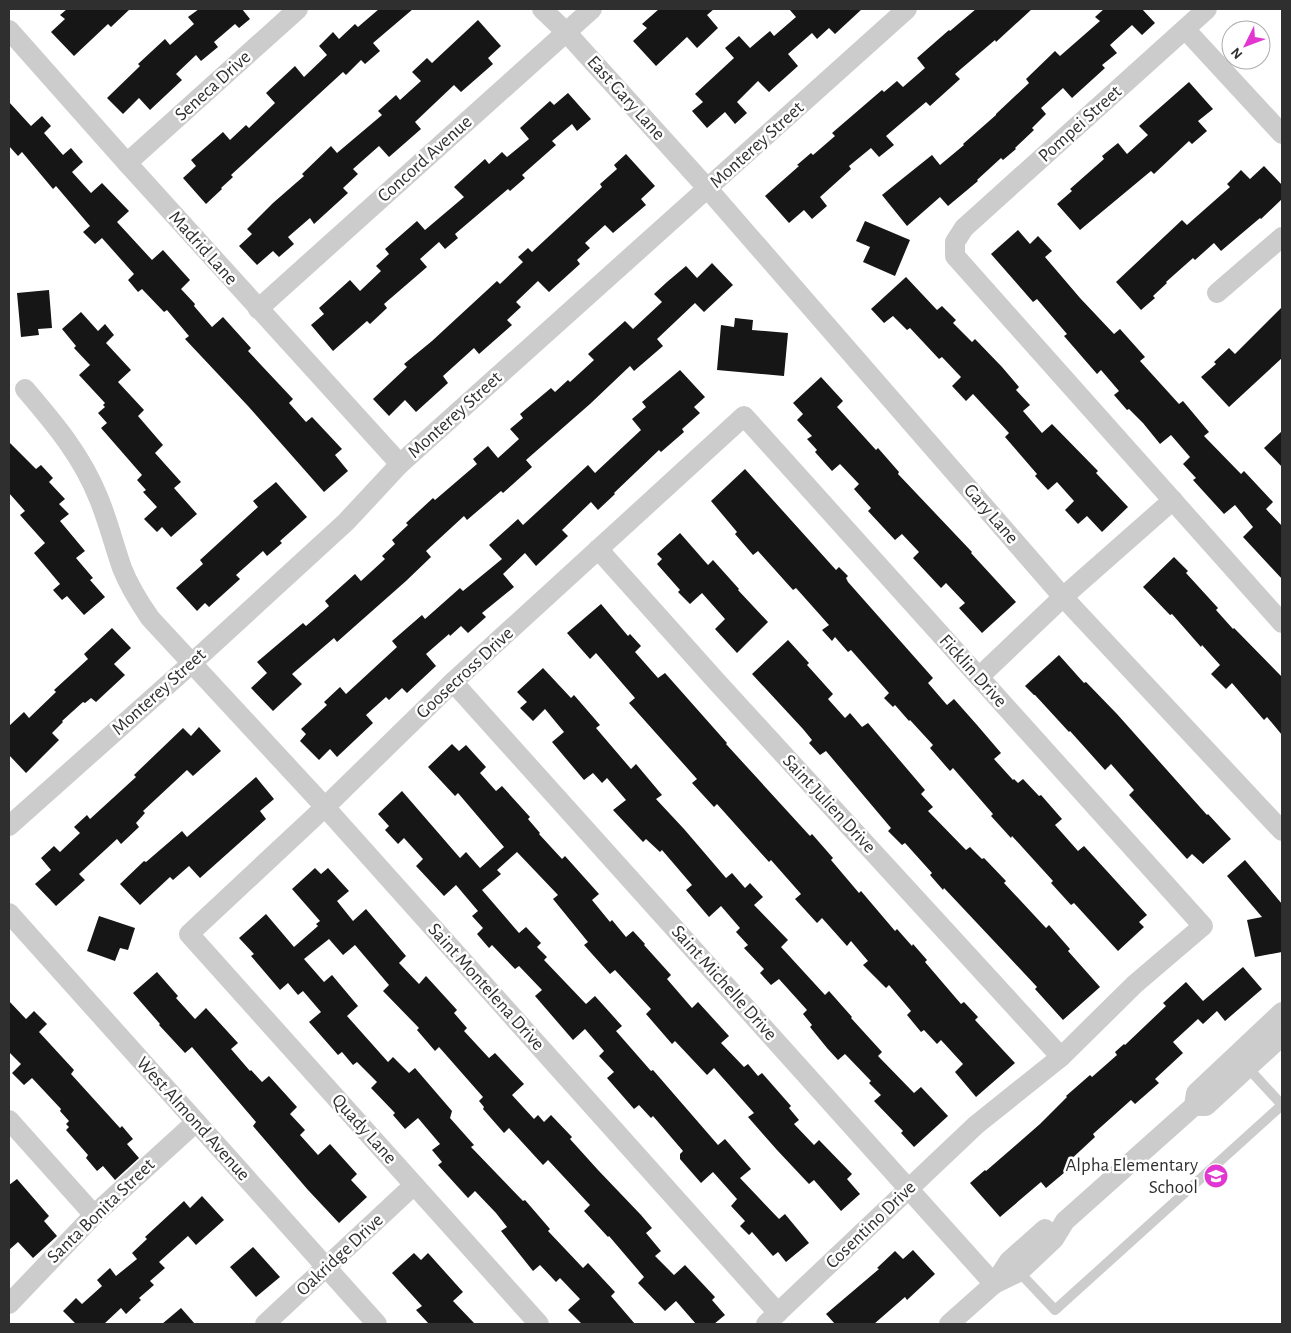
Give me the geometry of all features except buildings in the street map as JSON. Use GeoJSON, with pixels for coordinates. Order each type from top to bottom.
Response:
{"type":"FeatureCollection","features":[{"type":"Feature","properties":{"kind":"street","name":"Seneca Drive"},"geometry":{"type":"LineString","coordinates":[[127,163],[298,9]]}},
{"type":"Feature","properties":{"kind":"street","name":"East Gary Lane"},"geometry":{"type":"LineString","coordinates":[[542,9],[566,32],[708,189]]}},
{"type":"Feature","properties":{"kind":"street","name":"Concord Avenue"},"geometry":{"type":"LineString","coordinates":[[258,309],[592,9]]}},
{"type":"Feature","properties":{"kind":"street","name":"Monterey Street"},"geometry":{"type":"LineString","coordinates":[[9,826],[191,664],[346,522],[400,464],[906,9]]}},
{"type":"Feature","properties":{"kind":"street","name":"Pompei Street"},"geometry":{"type":"LineString","coordinates":[[1172,500],[955,256],[955,242],[964,228],[1207,9]]}},
{"type":"Feature","properties":{"kind":"street"},"geometry":{"type":"LineString","coordinates":[[1185,29],[1282,134]]}},
{"type":"Feature","properties":{"kind":"street","name":"Madrid Lane"},"geometry":{"type":"LineString","coordinates":[[9,30],[258,309],[400,464]]}},
{"type":"Feature","properties":{"kind":"street","name":"Gary Lane"},"geometry":{"type":"LineString","coordinates":[[708,189],[1063,597],[1282,831]]}},
{"type":"Feature","properties":{"kind":"street"},"geometry":{"type":"LineString","coordinates":[[1217,293],[1282,236]]}},
{"type":"Feature","properties":{"kind":"street","name":"Saint Montelena Drive"},"geometry":{"type":"LineString","coordinates":[[25,389],[64,434],[80,459],[99,498],[123,569],[134,593],[150,618],[325,807],[772,1319]]}},
{"type":"Feature","properties":{"kind":"street","name":"Goosecross Drive"},"geometry":{"type":"LineString","coordinates":[[189,934],[325,807],[453,682],[744,416]]}},
{"type":"Feature","properties":{"kind":"street","name":"Ficklin Drive"},"geometry":{"type":"LineString","coordinates":[[744,416],[1203,926],[1135,984]]}},
{"type":"Feature","properties":{"kind":"street"},"geometry":{"type":"LineString","coordinates":[[979,677],[1063,597],[1172,500],[1282,622]]}},
{"type":"Feature","properties":{"kind":"street","name":"Saint Julien Drive"},"geometry":{"type":"LineString","coordinates":[[598,549],[717,682],[1061,1057]]}},
{"type":"Feature","properties":{"kind":"street","name":"Saint Michelle Drive"},"geometry":{"type":"LineString","coordinates":[[453,682],[994,1284]]}},
{"type":"Feature","properties":{"kind":"street","name":"West Almond Avenue"},"geometry":{"type":"LineString","coordinates":[[9,913],[377,1324]]}},
{"type":"Feature","properties":{"kind":"street","name":"Quady Lane"},"geometry":{"type":"LineString","coordinates":[[189,934],[539,1324]]}},
{"type":"Feature","properties":{"kind":"street","name":"Cosentino Drive"},"geometry":{"type":"LineString","coordinates":[[772,1319],[976,1125],[1061,1057],[1135,984]]}},
{"type":"Feature","properties":{"kind":"street"},"geometry":{"type":"LineString","coordinates":[[994,1284],[1019,1272],[1054,1239],[1065,1221],[1194,1106],[1196,1093],[1282,1012]]}},
{"type":"Feature","properties":{"kind":"street"},"geometry":{"type":"LineString","coordinates":[[1194,1106],[1206,1106],[1282,1036]]}},
{"type":"Feature","properties":{"kind":"street"},"geometry":{"type":"LineString","coordinates":[[9,1120],[94,1215]]}},
{"type":"Feature","properties":{"kind":"street","name":"Santa Bonita Street"},"geometry":{"type":"LineString","coordinates":[[9,1304],[94,1215],[196,1122]]}},
{"type":"Feature","properties":{"kind":"street","name":"Oakridge Drive"},"geometry":{"type":"LineString","coordinates":[[265,1324],[414,1185]]}},
{"type":"Feature","properties":{"kind":"street"},"geometry":{"type":"LineString","coordinates":[[949,1324],[994,1284],[1009,1261],[1050,1226],[1065,1221]]}},
{"type":"Feature","properties":{"kind":"lane"},"geometry":{"type":"LineString","coordinates":[[1019,1272],[1055,1310],[1282,1105],[1248,1068]]}},
{"type":"Feature","properties":{"kind":"place","name":"Alpha Elementary School"},"geometry":{"type":"Point","coordinates":[1216,1176]}}]}
